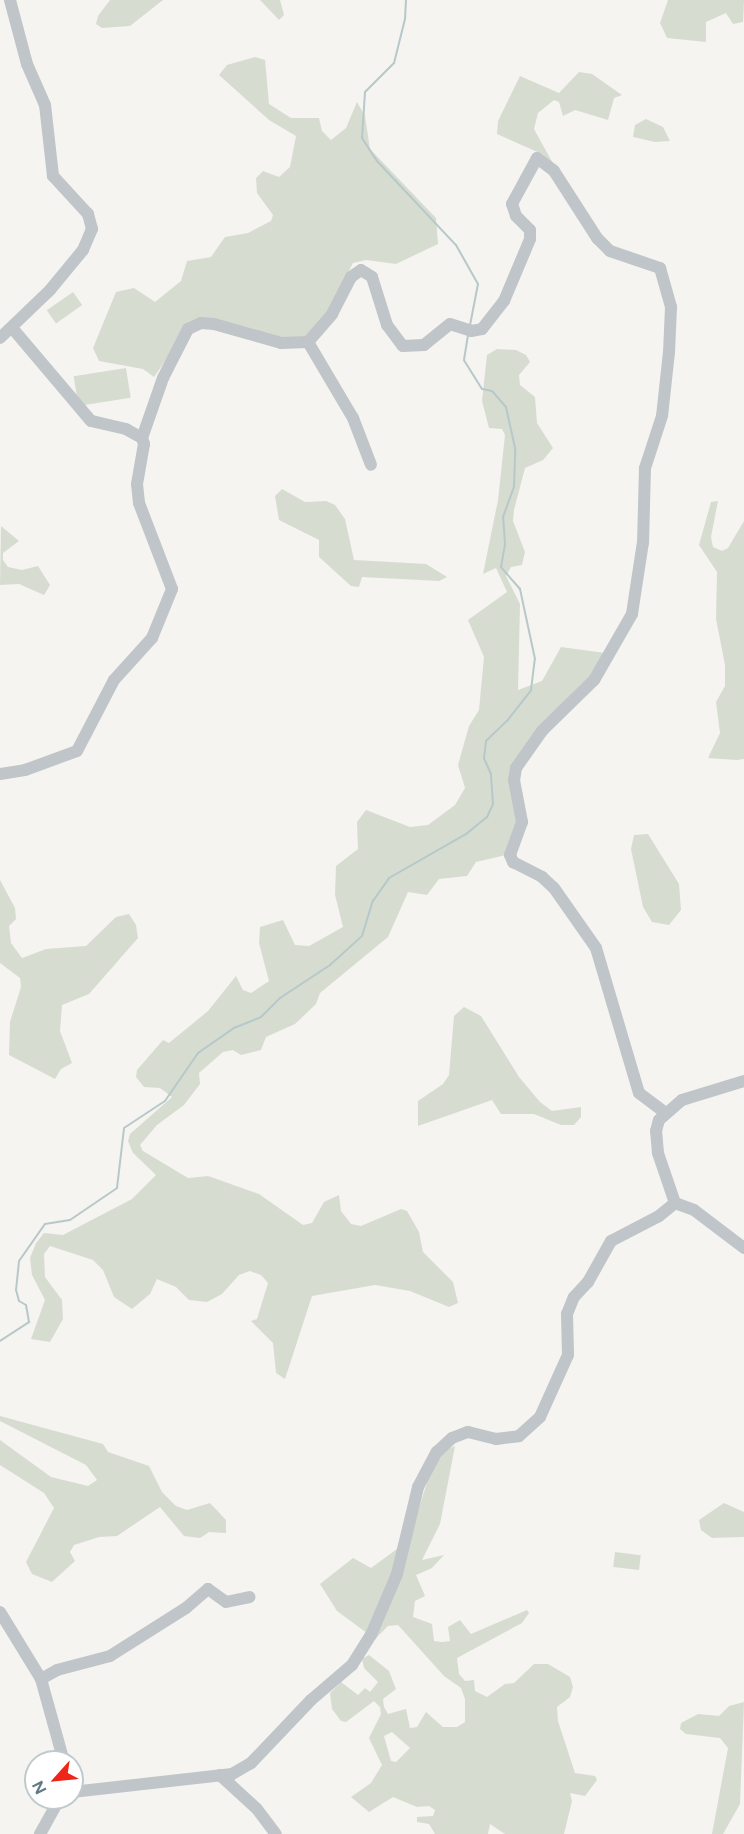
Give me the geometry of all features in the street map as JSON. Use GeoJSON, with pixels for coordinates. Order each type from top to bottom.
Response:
{"type":"FeatureCollection","features":[{"type":"Feature","properties":{"kind":"street"},"geometry":{"type":"LineString","coordinates":[[0,338],[13,329],[83,250],[92,229],[88,214],[53,176],[45,105],[27,64],[9,0]]}},
{"type":"Feature","properties":{"kind":"street"},"geometry":{"type":"LineString","coordinates":[[0,774],[25,770],[76,751],[114,680],[156,631],[172,589],[139,503],[136,484],[144,444],[142,438],[163,378],[192,327],[214,324],[281,343],[308,342],[332,314],[351,277],[361,270],[372,278],[391,334],[403,346],[423,345],[450,324],[471,331],[482,329],[504,301],[530,239],[530,230],[516,216],[512,204],[537,158],[559,177],[597,238],[610,251],[660,268],[664,274],[671,307],[662,416],[645,468],[643,542],[632,614],[594,681],[542,731],[516,768],[514,780],[522,822],[510,855],[513,862],[542,877],[554,888],[596,948],[639,1093],[664,1112]]}},
{"type":"Feature","properties":{"kind":"street"},"geometry":{"type":"LineString","coordinates":[[13,329],[91,421],[126,429],[142,438]]}},
{"type":"Feature","properties":{"kind":"street"},"geometry":{"type":"LineString","coordinates":[[308,342],[353,418],[372,465]]}},
{"type":"Feature","properties":{"kind":"street"},"geometry":{"type":"LineString","coordinates":[[675,1203],[656,1142],[656,1131],[664,1112],[682,1100],[744,1081]]}},
{"type":"Feature","properties":{"kind":"street"},"geometry":{"type":"LineString","coordinates":[[675,1203],[694,1210],[744,1248]]}},
{"type":"Feature","properties":{"kind":"street"},"geometry":{"type":"LineString","coordinates":[[84,1791],[232,1774],[251,1763],[311,1700],[352,1665],[371,1635],[397,1574],[418,1487],[437,1452],[452,1438],[468,1432],[495,1439],[519,1436],[540,1418],[568,1355],[567,1314],[574,1296],[588,1282],[611,1241],[659,1216],[675,1203]]}},
{"type":"Feature","properties":{"kind":"street"},"geometry":{"type":"LineString","coordinates":[[41,1679],[57,1670],[110,1656],[186,1608],[208,1589],[226,1602],[249,1597]]}},
{"type":"Feature","properties":{"kind":"street"},"geometry":{"type":"LineString","coordinates":[[0,1612],[41,1679],[61,1750]]}},
{"type":"Feature","properties":{"kind":"street"},"geometry":{"type":"LineString","coordinates":[[220,1775],[257,1809],[276,1834]]}},
{"type":"Feature","properties":{"kind":"street"},"geometry":{"type":"LineString","coordinates":[[40,1834],[53,1810]]}},
{"type":"Feature","properties":{"kind":"shaded area"},"geometry":{"type":"Polygon","coordinates":[[[110,0],[163,0],[130,26],[102,28],[96,24],[98,16],[110,0]]]}},
{"type":"Feature","properties":{"kind":"shaded area"},"geometry":{"type":"Polygon","coordinates":[[[260,0],[280,0],[284,15],[279,20],[260,0]]]}},
{"type":"Feature","properties":{"kind":"shaded area"},"geometry":{"type":"Polygon","coordinates":[[[668,0],[744,0],[743,22],[733,24],[726,13],[706,22],[706,42],[667,38],[660,23],[668,0]]]}},
{"type":"Feature","properties":{"kind":"shaded area"},"geometry":{"type":"Polygon","coordinates":[[[255,57],[265,60],[269,104],[291,118],[319,118],[322,131],[331,140],[346,128],[357,102],[365,116],[370,149],[436,218],[438,244],[396,264],[366,260],[353,263],[330,308],[309,335],[289,341],[194,320],[154,377],[143,369],[99,361],[93,348],[116,292],[134,288],[155,302],[181,281],[187,261],[211,257],[225,237],[248,233],[271,221],[273,215],[257,193],[256,178],[263,171],[279,177],[290,167],[296,136],[269,120],[219,75],[227,65],[255,57]]]}},
{"type":"Feature","properties":{"kind":"shaded area"},"geometry":{"type":"Polygon","coordinates":[[[579,72],[592,74],[622,95],[614,98],[608,120],[575,110],[563,116],[559,102],[554,100],[538,113],[534,129],[556,169],[542,154],[497,134],[498,121],[520,76],[559,93],[579,72]]]}},
{"type":"Feature","properties":{"kind":"shaded area"},"geometry":{"type":"Polygon","coordinates":[[[646,119],[663,127],[670,141],[655,142],[633,137],[635,125],[646,119]]]}},
{"type":"Feature","properties":{"kind":"shaded area"},"geometry":{"type":"Polygon","coordinates":[[[73,292],[82,305],[56,323],[47,310],[73,292]]]}},
{"type":"Feature","properties":{"kind":"shaded area"},"geometry":{"type":"Polygon","coordinates":[[[497,349],[516,350],[526,355],[530,362],[519,375],[520,385],[535,397],[537,423],[553,448],[543,460],[525,468],[514,510],[513,521],[525,552],[522,565],[511,567],[506,576],[520,604],[518,690],[542,681],[561,647],[605,653],[596,672],[520,753],[517,831],[506,855],[476,862],[467,876],[439,879],[427,895],[408,892],[388,937],[320,993],[316,1004],[295,1024],[266,1037],[261,1050],[241,1055],[233,1050],[223,1052],[199,1073],[200,1084],[184,1105],[157,1125],[140,1145],[143,1151],[188,1178],[208,1176],[259,1194],[303,1225],[312,1223],[324,1202],[339,1195],[341,1211],[351,1224],[361,1226],[401,1209],[407,1211],[419,1232],[423,1252],[453,1282],[458,1303],[449,1307],[410,1291],[375,1285],[312,1296],[285,1379],[276,1373],[273,1343],[251,1321],[257,1319],[268,1283],[261,1275],[250,1271],[239,1275],[222,1294],[207,1302],[189,1300],[176,1287],[157,1279],[150,1294],[132,1309],[114,1297],[103,1270],[93,1260],[50,1246],[44,1254],[45,1277],[62,1300],[63,1319],[50,1342],[31,1339],[45,1300],[32,1275],[30,1258],[36,1243],[44,1233],[63,1235],[132,1199],[156,1175],[133,1153],[128,1141],[130,1134],[172,1097],[160,1088],[144,1087],[136,1077],[137,1070],[163,1040],[169,1043],[208,1011],[236,976],[243,990],[251,993],[269,981],[259,943],[260,927],[283,920],[295,945],[309,946],[343,927],[335,895],[336,866],[358,849],[357,822],[366,810],[410,827],[428,825],[455,805],[465,788],[458,765],[469,726],[479,710],[484,657],[468,620],[507,592],[496,568],[483,574],[498,500],[505,435],[502,429],[489,428],[482,401],[487,355],[497,349]]]}},
{"type":"Feature","properties":{"kind":"shaded area"},"geometry":{"type":"Polygon","coordinates":[[[126,368],[131,398],[78,406],[74,376],[126,368]]]}},
{"type":"Feature","properties":{"kind":"shaded area"},"geometry":{"type":"Polygon","coordinates":[[[282,489],[305,502],[326,501],[335,505],[345,519],[354,560],[426,564],[447,577],[439,581],[362,577],[359,587],[351,586],[319,557],[319,540],[279,520],[275,496],[282,489]]]}},
{"type":"Feature","properties":{"kind":"shaded area"},"geometry":{"type":"Polygon","coordinates":[[[718,501],[711,537],[713,547],[722,551],[728,548],[744,521],[744,759],[737,760],[708,758],[720,733],[716,702],[725,686],[725,665],[716,619],[717,572],[699,545],[711,502],[718,501]]]}},
{"type":"Feature","properties":{"kind":"shaded area"},"geometry":{"type":"Polygon","coordinates":[[[1,526],[19,541],[3,553],[3,560],[8,567],[22,570],[38,566],[50,585],[44,595],[19,584],[0,585],[1,526]]]}},
{"type":"Feature","properties":{"kind":"shaded area"},"geometry":{"type":"Polygon","coordinates":[[[648,834],[679,884],[681,910],[669,925],[652,922],[643,907],[631,849],[634,835],[648,834]]]}},
{"type":"Feature","properties":{"kind":"shaded area"},"geometry":{"type":"Polygon","coordinates":[[[0,880],[15,908],[16,919],[9,926],[11,943],[22,958],[46,949],[86,946],[116,917],[129,914],[136,925],[138,938],[89,994],[62,1005],[60,1031],[72,1063],[61,1069],[55,1079],[9,1055],[10,1022],[21,987],[20,978],[0,963],[0,880]]]}},
{"type":"Feature","properties":{"kind":"shaded area"},"geometry":{"type":"Polygon","coordinates":[[[464,1007],[481,1016],[519,1077],[540,1102],[552,1111],[581,1107],[581,1117],[574,1125],[561,1125],[534,1114],[501,1114],[492,1100],[418,1126],[418,1101],[443,1084],[449,1075],[454,1016],[464,1007]]]}},
{"type":"Feature","properties":{"kind":"shaded area"},"geometry":{"type":"Polygon","coordinates":[[[0,1416],[103,1444],[108,1452],[149,1466],[162,1492],[176,1506],[187,1510],[210,1503],[226,1520],[226,1533],[209,1532],[200,1538],[184,1536],[160,1507],[117,1536],[99,1537],[74,1545],[70,1552],[75,1561],[52,1582],[32,1574],[26,1562],[54,1508],[44,1493],[0,1465],[0,1440],[51,1477],[88,1486],[97,1480],[86,1465],[0,1421],[0,1416]]]}},
{"type":"Feature","properties":{"kind":"shaded area"},"geometry":{"type":"Polygon","coordinates":[[[455,1446],[440,1524],[422,1560],[444,1555],[432,1568],[416,1575],[425,1596],[415,1601],[413,1617],[432,1624],[434,1641],[442,1642],[450,1641],[448,1627],[460,1620],[471,1634],[527,1610],[529,1613],[522,1623],[457,1658],[459,1674],[465,1681],[474,1680],[475,1691],[487,1697],[505,1684],[514,1683],[534,1664],[548,1664],[570,1677],[573,1687],[570,1697],[557,1707],[558,1721],[575,1773],[595,1776],[597,1780],[585,1796],[570,1793],[572,1801],[564,1834],[505,1834],[490,1824],[488,1834],[435,1834],[429,1824],[417,1822],[417,1817],[433,1816],[435,1810],[429,1806],[417,1807],[393,1797],[369,1812],[351,1797],[371,1783],[382,1765],[369,1738],[381,1714],[380,1707],[374,1701],[346,1722],[341,1721],[332,1709],[330,1693],[341,1682],[358,1695],[365,1688],[370,1692],[378,1682],[364,1668],[362,1659],[369,1655],[389,1671],[396,1689],[383,1699],[384,1707],[388,1714],[406,1709],[410,1728],[417,1727],[426,1712],[443,1727],[457,1727],[465,1722],[465,1699],[461,1688],[444,1676],[398,1625],[388,1626],[375,1639],[337,1611],[320,1584],[353,1558],[371,1568],[397,1549],[411,1533],[431,1470],[446,1450],[455,1446]],[[392,1732],[384,1736],[391,1761],[396,1762],[410,1748],[392,1732]]]}},
{"type":"Feature","properties":{"kind":"shaded area"},"geometry":{"type":"Polygon","coordinates":[[[724,1503],[744,1512],[744,1537],[712,1538],[701,1530],[699,1520],[724,1503]]]}},
{"type":"Feature","properties":{"kind":"shaded area"},"geometry":{"type":"Polygon","coordinates":[[[615,1552],[641,1555],[639,1570],[613,1567],[615,1552]]]}},
{"type":"Feature","properties":{"kind":"shaded area"},"geometry":{"type":"Polygon","coordinates":[[[744,1702],[740,1804],[723,1834],[712,1834],[728,1748],[720,1738],[686,1734],[680,1729],[681,1723],[698,1714],[719,1716],[729,1706],[744,1702]]]}},
{"type":"Feature","properties":{"kind":"waterway"},"geometry":{"type":"LineString","coordinates":[[406,0],[405,19],[394,63],[365,92],[362,138],[377,161],[456,245],[478,284],[470,325]]}},
{"type":"Feature","properties":{"kind":"waterway"},"geometry":{"type":"LineString","coordinates":[[0,1341],[29,1322],[26,1305],[19,1301],[16,1290],[19,1261],[45,1224],[70,1220],[117,1188],[124,1128],[165,1101],[198,1053],[234,1028],[261,1017],[280,998],[330,965],[362,936],[373,901],[389,878],[466,834],[487,817],[493,804],[491,774],[484,758],[486,741],[507,721],[531,690],[535,659],[520,589],[501,567],[505,544],[503,517],[514,486],[515,448],[506,407],[492,391],[482,389],[464,360],[468,334]]}}]}
